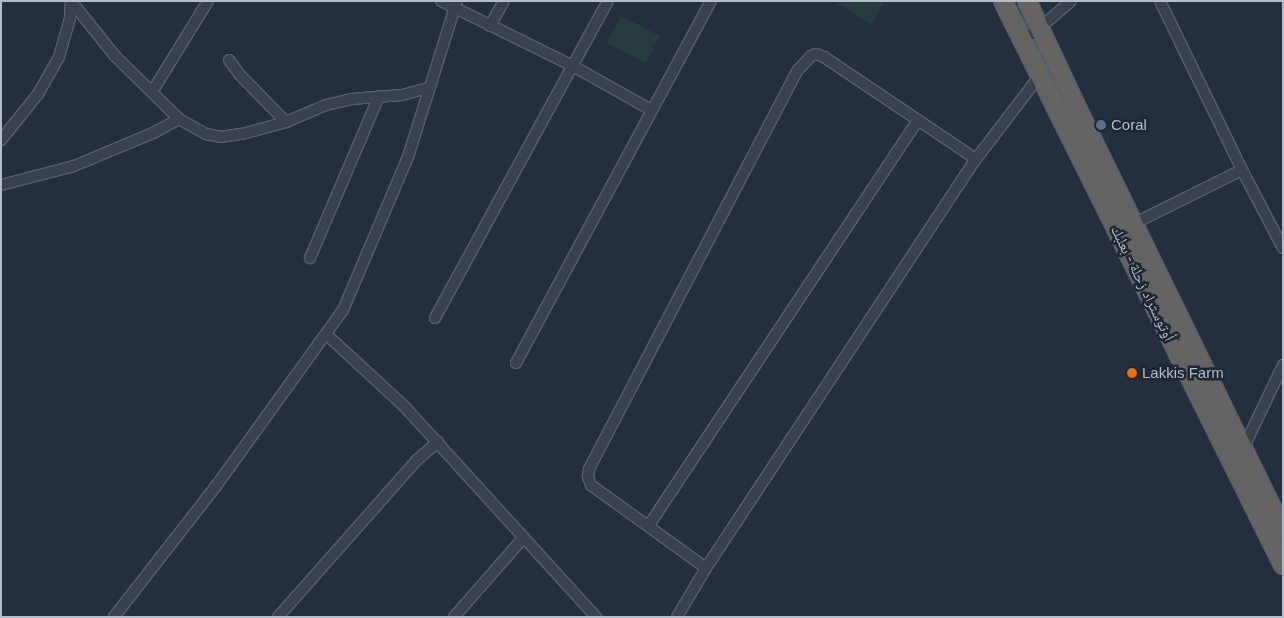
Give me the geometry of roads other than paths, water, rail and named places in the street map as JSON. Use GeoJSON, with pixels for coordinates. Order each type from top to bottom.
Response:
{"type":"FeatureCollection","features":[{"type":"Feature","properties":{"kind":"highway","name":"أوتوستراد زحلة - بعلبك"},"geometry":{"type":"LineString","coordinates":[[1003,1],[1041,74],[1283,565]]}},
{"type":"Feature","properties":{"kind":"highway","name":"أوتوستراد زحلة - بعلبك"},"geometry":{"type":"LineString","coordinates":[[1027,1],[1133,224],[1283,530]]}},
{"type":"Feature","properties":{"kind":"street"},"geometry":{"type":"LineString","coordinates":[[71,1],[116,56],[179,119],[206,134],[221,137],[246,133],[286,122],[326,105],[351,99],[402,95],[429,88]]}},
{"type":"Feature","properties":{"kind":"street"},"geometry":{"type":"LineString","coordinates":[[1,140],[38,94],[59,56],[70,18],[71,1]]}},
{"type":"Feature","properties":{"kind":"street"},"geometry":{"type":"LineString","coordinates":[[152,92],[208,1]]}},
{"type":"Feature","properties":{"kind":"street"},"geometry":{"type":"LineString","coordinates":[[440,1],[455,5],[490,26],[573,66],[651,110]]}},
{"type":"Feature","properties":{"kind":"street"},"geometry":{"type":"LineString","coordinates":[[490,26],[504,1]]}},
{"type":"Feature","properties":{"kind":"street"},"geometry":{"type":"LineString","coordinates":[[435,318],[608,1]]}},
{"type":"Feature","properties":{"kind":"street"},"geometry":{"type":"LineString","coordinates":[[516,363],[711,1]]}},
{"type":"Feature","properties":{"kind":"street"},"geometry":{"type":"LineString","coordinates":[[1020,36],[1033,34],[1071,1]]}},
{"type":"Feature","properties":{"kind":"street"},"geometry":{"type":"LineString","coordinates":[[1160,1],[1242,170],[1283,248]]}},
{"type":"Feature","properties":{"kind":"street"},"geometry":{"type":"LineString","coordinates":[[114,617],[216,486],[327,335],[343,310],[391,202],[408,157],[455,5]]}},
{"type":"Feature","properties":{"kind":"street"},"geometry":{"type":"LineString","coordinates":[[706,568],[592,485],[588,477],[588,469],[798,70],[811,56],[816,54],[824,57],[976,159]]}},
{"type":"Feature","properties":{"kind":"street"},"geometry":{"type":"LineString","coordinates":[[230,60],[240,75],[286,122]]}},
{"type":"Feature","properties":{"kind":"street"},"geometry":{"type":"LineString","coordinates":[[677,617],[706,568],[976,159],[1041,74]]}},
{"type":"Feature","properties":{"kind":"street"},"geometry":{"type":"LineString","coordinates":[[310,258],[379,96]]}},
{"type":"Feature","properties":{"kind":"street"},"geometry":{"type":"LineString","coordinates":[[1,185],[74,166],[145,136],[179,119]]}},
{"type":"Feature","properties":{"kind":"street"},"geometry":{"type":"LineString","coordinates":[[649,525],[918,120]]}},
{"type":"Feature","properties":{"kind":"street"},"geometry":{"type":"LineString","coordinates":[[1133,224],[1242,170]]}},
{"type":"Feature","properties":{"kind":"street"},"geometry":{"type":"LineString","coordinates":[[327,335],[405,407],[596,617]]}},
{"type":"Feature","properties":{"kind":"street"},"geometry":{"type":"LineString","coordinates":[[1243,449],[1283,365]]}},
{"type":"Feature","properties":{"kind":"street"},"geometry":{"type":"LineString","coordinates":[[278,617],[416,460],[438,442]]}},
{"type":"Feature","properties":{"kind":"street"},"geometry":{"type":"LineString","coordinates":[[454,617],[524,537]]}},
{"type":"Feature","properties":{"kind":"place","name":"Coral"},"geometry":{"type":"Point","coordinates":[1101,125]}},
{"type":"Feature","properties":{"kind":"place","name":"Lakkis Farm"},"geometry":{"type":"Point","coordinates":[1132,373]}}]}
